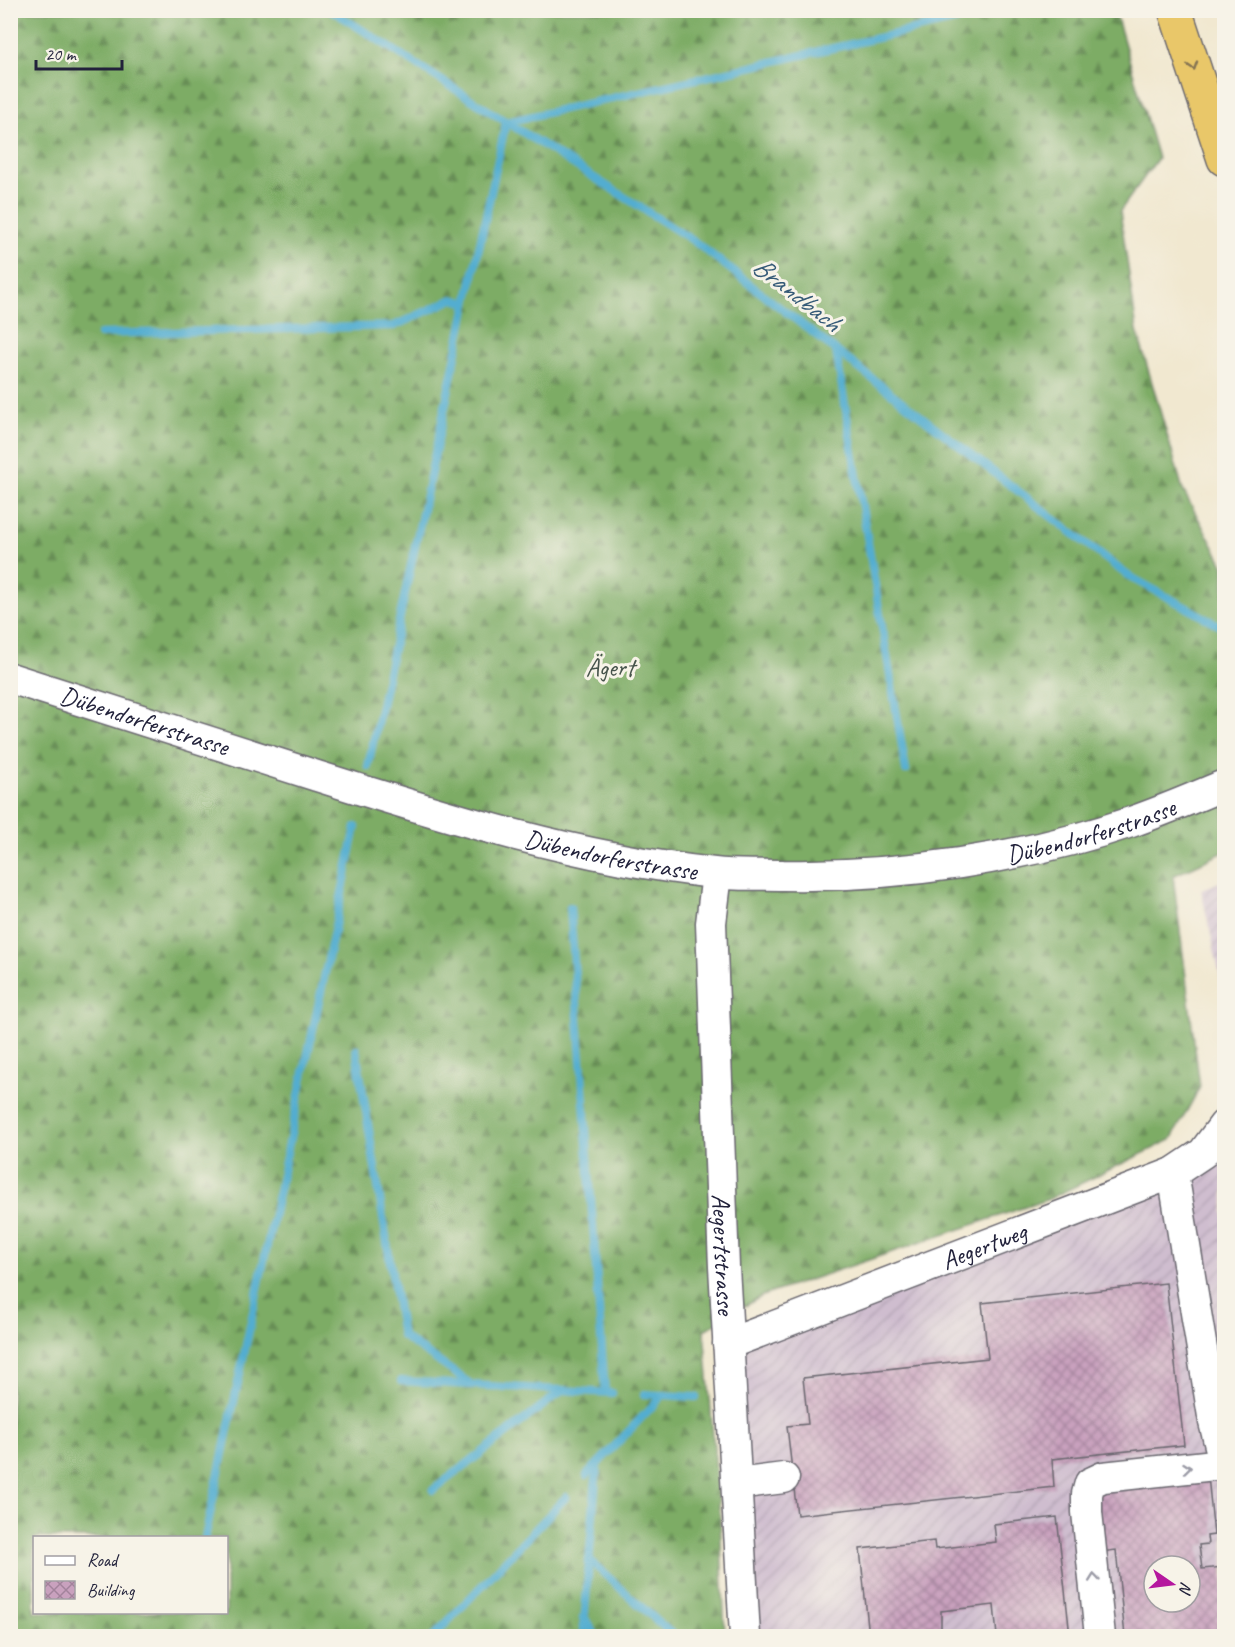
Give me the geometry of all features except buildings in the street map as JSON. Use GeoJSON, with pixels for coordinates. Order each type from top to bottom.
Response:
{"type":"FeatureCollection","features":[{"type":"Feature","properties":{"kind":"highway"},"geometry":{"type":"LineString","coordinates":[[1175,10],[1224,159]]}},
{"type":"Feature","properties":{"kind":"street","name":"Dübendorferstrasse"},"geometry":{"type":"LineString","coordinates":[[10,678],[493,830],[608,858],[717,874],[817,875],[881,872],[943,865],[1082,837],[1130,822],[1224,785]]}},
{"type":"Feature","properties":{"kind":"street","name":"Aegertstrasse"},"geometry":{"type":"LineString","coordinates":[[717,874],[711,922],[728,1344],[746,1636]]}},
{"type":"Feature","properties":{"kind":"street","name":"Aegertweg"},"geometry":{"type":"LineString","coordinates":[[728,1344],[1173,1173],[1203,1153],[1224,1125]]}},
{"type":"Feature","properties":{"kind":"street"},"geometry":{"type":"LineString","coordinates":[[1100,1636],[1087,1512],[1087,1494],[1090,1483],[1103,1477],[1224,1463],[1214,1422],[1173,1173]]}},
{"type":"Feature","properties":{"kind":"street"},"geometry":{"type":"LineString","coordinates":[[737,1484],[784,1478]]}},
{"type":"Feature","properties":{"kind":"shaded area"},"geometry":{"type":"Polygon","coordinates":[[[1224,880],[1224,994],[1201,890],[1224,880]]]}},
{"type":"Feature","properties":{"kind":"shaded area"},"geometry":{"type":"Polygon","coordinates":[[[1224,1125],[1224,1636],[745,1636],[728,1344],[1173,1173],[1224,1125]]]}},
{"type":"Feature","properties":{"kind":"green space","name":"Ägert"},"geometry":{"type":"Polygon","coordinates":[[[11,11],[1115,11],[1158,158],[1120,211],[1137,331],[1183,490],[1224,566],[1224,852],[1173,876],[1200,1087],[1171,1140],[1049,1199],[762,1296],[704,1330],[720,1517],[725,1636],[11,1636],[11,11]]]}},
{"type":"Feature","properties":{"kind":"waterway","name":"Brandbach"},"geometry":{"type":"LineString","coordinates":[[331,10],[695,242],[1127,575],[1224,628]]}},
{"type":"Feature","properties":{"kind":"waterway"},"geometry":{"type":"LineString","coordinates":[[368,766],[506,122],[957,20]]}},
{"type":"Feature","properties":{"kind":"waterway"},"geometry":{"type":"LineString","coordinates":[[100,334],[394,326],[453,299],[467,303]]}},
{"type":"Feature","properties":{"kind":"waterway"},"geometry":{"type":"LineString","coordinates":[[836,351],[906,770]]}},
{"type":"Feature","properties":{"kind":"waterway"},"geometry":{"type":"LineString","coordinates":[[205,1536],[356,827]]}},
{"type":"Feature","properties":{"kind":"waterway"},"geometry":{"type":"LineString","coordinates":[[570,907],[605,1392]]}},
{"type":"Feature","properties":{"kind":"waterway"},"geometry":{"type":"LineString","coordinates":[[356,1049],[402,1336],[472,1385]]}},
{"type":"Feature","properties":{"kind":"waterway"},"geometry":{"type":"LineString","coordinates":[[401,1381],[612,1393]]}},
{"type":"Feature","properties":{"kind":"waterway"},"geometry":{"type":"LineString","coordinates":[[433,1490],[563,1390]]}},
{"type":"Feature","properties":{"kind":"waterway"},"geometry":{"type":"LineString","coordinates":[[644,1394],[696,1397]]}},
{"type":"Feature","properties":{"kind":"waterway"},"geometry":{"type":"LineString","coordinates":[[587,1475],[663,1395]]}},
{"type":"Feature","properties":{"kind":"waterway"},"geometry":{"type":"LineString","coordinates":[[583,1636],[597,1465]]}},
{"type":"Feature","properties":{"kind":"waterway"},"geometry":{"type":"LineString","coordinates":[[434,1636],[566,1497]]}},
{"type":"Feature","properties":{"kind":"waterway"},"geometry":{"type":"LineString","coordinates":[[589,1560],[674,1636]]}},
{"type":"Feature","properties":{"kind":"waterway"},"geometry":{"type":"LineString","coordinates":[[584,1617],[596,1636]]}}]}
